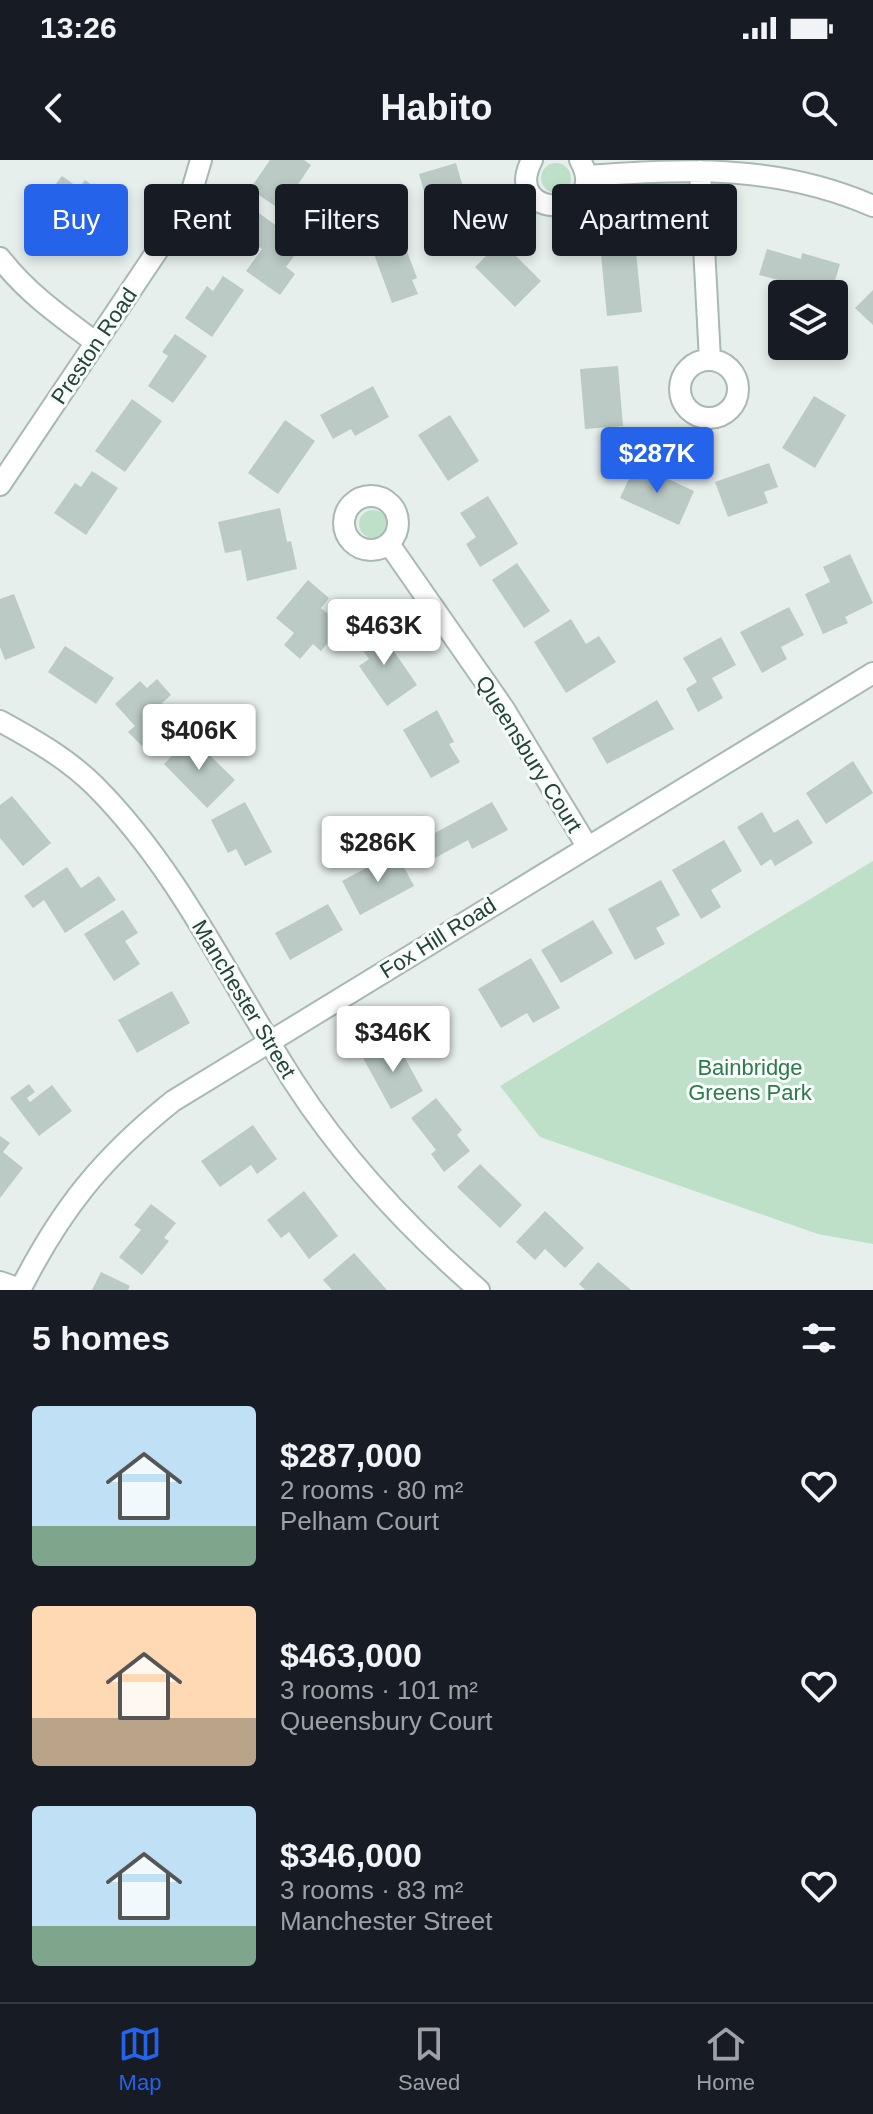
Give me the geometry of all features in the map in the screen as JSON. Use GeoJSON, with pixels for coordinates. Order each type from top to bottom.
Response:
{"type":"FeatureCollection","features":[{"type":"Feature","properties":{"kind":"street","name":"Preston Road"},"geometry":{"type":"LineString","coordinates":[[0,485],[178,220],[190,197],[201,160]]}},
{"type":"Feature","properties":{"kind":"street"},"geometry":{"type":"LineString","coordinates":[[532,160],[528,169],[528,188],[548,206],[567,206],[575,201],[585,186],[583,168],[768,175],[812,184],[873,206]]}},
{"type":"Feature","properties":{"kind":"street"},"geometry":{"type":"LineString","coordinates":[[700,171],[710,360]]}},
{"type":"Feature","properties":{"kind":"street"},"geometry":{"type":"LineString","coordinates":[[0,258],[44,305],[95,342]]}},
{"type":"Feature","properties":{"kind":"street","name":"Queensbury Court"},"geometry":{"type":"LineString","coordinates":[[389,544],[504,709],[587,846]]}},
{"type":"Feature","properties":{"kind":"street","name":"Fox Hill Road"},"geometry":{"type":"LineString","coordinates":[[20,1290],[51,1233],[100,1166],[173,1101],[873,673]]}},
{"type":"Feature","properties":{"kind":"street","name":"Manchester Street"},"geometry":{"type":"LineString","coordinates":[[0,721],[52,752],[93,785],[146,843],[296,1085],[349,1158],[413,1229],[479,1290]]}},
{"type":"Feature","properties":{"kind":"street"},"geometry":{"type":"LineString","coordinates":[[0,1282],[20,1290]]}},
{"type":"Feature","properties":{"kind":"green space"},"geometry":{"type":"Polygon","coordinates":[[[550,164],[562,164],[570,172],[570,184],[552,184],[552,192],[542,184],[542,172],[550,164]]]}},
{"type":"Feature","properties":{"kind":"green space"},"geometry":{"type":"Polygon","coordinates":[[[373,510],[383,514],[387,524],[383,534],[373,538],[363,534],[359,524],[363,514],[373,510]]]}},
{"type":"Feature","properties":{"kind":"green space","name":"Bainbridge Greens Park"},"geometry":{"type":"Polygon","coordinates":[[[873,861],[873,1244],[818,1234],[540,1137],[500,1086],[873,861]]]}},
{"type":"Feature","properties":{"kind":"building"},"geometry":{"type":"Polygon","coordinates":[[[270,160],[304,160],[311,165],[298,184],[275,184],[275,206],[259,195],[259,184],[253,184],[270,160]]]}},
{"type":"Feature","properties":{"kind":"building"},"geometry":{"type":"Polygon","coordinates":[[[456,163],[462,184],[424,184],[424,191],[419,174],[456,163]]]}},
{"type":"Feature","properties":{"kind":"building"},"geometry":{"type":"Polygon","coordinates":[[[62,176],[73,184],[56,184],[62,176]]]}},
{"type":"Feature","properties":{"kind":"building"},"geometry":{"type":"Polygon","coordinates":[[[259,213],[275,225],[275,256],[294,256],[286,267],[295,274],[280,295],[246,271],[262,249],[259,247],[259,213]]]}},
{"type":"Feature","properties":{"kind":"building"},"geometry":{"type":"Polygon","coordinates":[[[767,249],[801,259],[802,253],[840,264],[835,280],[778,280],[759,275],[767,249]]]}},
{"type":"Feature","properties":{"kind":"building"},"geometry":{"type":"Polygon","coordinates":[[[408,254],[417,278],[412,280],[418,294],[392,303],[375,256],[408,254]]]}},
{"type":"Feature","properties":{"kind":"building"},"geometry":{"type":"Polygon","coordinates":[[[486,256],[516,256],[541,281],[515,307],[475,267],[486,256]]]}},
{"type":"Feature","properties":{"kind":"building"},"geometry":{"type":"Polygon","coordinates":[[[601,256],[636,256],[642,312],[607,316],[601,256]]]}},
{"type":"Feature","properties":{"kind":"building"},"geometry":{"type":"Polygon","coordinates":[[[223,276],[244,290],[212,337],[185,318],[207,286],[213,291],[223,276]]]}},
{"type":"Feature","properties":{"kind":"building"},"geometry":{"type":"Polygon","coordinates":[[[873,290],[873,325],[855,308],[873,290]]]}},
{"type":"Feature","properties":{"kind":"building"},"geometry":{"type":"Polygon","coordinates":[[[175,334],[207,356],[173,403],[148,386],[168,356],[162,352],[175,334]]]}},
{"type":"Feature","properties":{"kind":"building"},"geometry":{"type":"Polygon","coordinates":[[[618,366],[623,426],[585,429],[580,369],[618,366]]]}},
{"type":"Feature","properties":{"kind":"building"},"geometry":{"type":"Polygon","coordinates":[[[373,386],[389,417],[355,436],[351,429],[333,439],[320,415],[373,386]]]}},
{"type":"Feature","properties":{"kind":"building"},"geometry":{"type":"Polygon","coordinates":[[[814,396],[846,415],[815,468],[782,448],[814,396]]]}},
{"type":"Feature","properties":{"kind":"building"},"geometry":{"type":"Polygon","coordinates":[[[132,399],[162,421],[125,472],[95,451],[132,399]]]}},
{"type":"Feature","properties":{"kind":"building"},"geometry":{"type":"Polygon","coordinates":[[[450,415],[479,461],[448,481],[418,435],[450,415]]]}},
{"type":"Feature","properties":{"kind":"building"},"geometry":{"type":"Polygon","coordinates":[[[285,420],[315,441],[278,494],[248,473],[285,420]]]}},
{"type":"Feature","properties":{"kind":"building"},"geometry":{"type":"Polygon","coordinates":[[[769,463],[778,487],[764,492],[768,503],[728,517],[715,482],[769,463]]]}},
{"type":"Feature","properties":{"kind":"building"},"geometry":{"type":"Polygon","coordinates":[[[636,464],[694,491],[679,525],[620,498],[636,464]]]}},
{"type":"Feature","properties":{"kind":"building"},"geometry":{"type":"Polygon","coordinates":[[[92,471],[118,488],[86,535],[54,513],[75,483],[81,487],[92,471]]]}},
{"type":"Feature","properties":{"kind":"building"},"geometry":{"type":"Polygon","coordinates":[[[488,496],[518,544],[480,567],[466,544],[476,537],[460,513],[488,496]]]}},
{"type":"Feature","properties":{"kind":"building"},"geometry":{"type":"Polygon","coordinates":[[[280,508],[297,569],[247,581],[241,550],[225,553],[218,522],[280,508]]]}},
{"type":"Feature","properties":{"kind":"building"},"geometry":{"type":"Polygon","coordinates":[[[850,554],[873,603],[845,617],[848,623],[823,634],[805,594],[830,582],[823,567],[850,554]]]}},
{"type":"Feature","properties":{"kind":"building"},"geometry":{"type":"Polygon","coordinates":[[[517,563],[550,611],[524,628],[492,580],[517,563]]]}},
{"type":"Feature","properties":{"kind":"building"},"geometry":{"type":"Polygon","coordinates":[[[308,580],[329,598],[321,608],[342,626],[321,651],[313,644],[300,659],[284,645],[294,633],[276,618],[308,580]]]}},
{"type":"Feature","properties":{"kind":"building"},"geometry":{"type":"Polygon","coordinates":[[[14,594],[35,648],[5,660],[0,647],[0,599],[14,594]]]}},
{"type":"Feature","properties":{"kind":"building"},"geometry":{"type":"Polygon","coordinates":[[[789,607],[804,635],[781,647],[787,659],[762,673],[740,632],[789,607]]]}},
{"type":"Feature","properties":{"kind":"building"},"geometry":{"type":"Polygon","coordinates":[[[571,619],[586,644],[599,636],[616,662],[566,693],[534,642],[571,619]]]}},
{"type":"Feature","properties":{"kind":"building"},"geometry":{"type":"Polygon","coordinates":[[[376,625],[417,685],[387,706],[359,666],[369,659],[355,640],[376,625]]]}},
{"type":"Feature","properties":{"kind":"building"},"geometry":{"type":"Polygon","coordinates":[[[721,637],[736,665],[712,678],[723,698],[698,712],[686,689],[697,682],[683,658],[721,637]]]}},
{"type":"Feature","properties":{"kind":"building"},"geometry":{"type":"Polygon","coordinates":[[[65,646],[114,678],[96,704],[48,672],[65,646]]]}},
{"type":"Feature","properties":{"kind":"building"},"geometry":{"type":"Polygon","coordinates":[[[157,679],[171,695],[162,703],[178,721],[146,750],[128,732],[135,726],[115,704],[140,681],[147,688],[157,679]]]}},
{"type":"Feature","properties":{"kind":"building"},"geometry":{"type":"Polygon","coordinates":[[[657,700],[674,729],[607,764],[592,738],[657,700]]]}},
{"type":"Feature","properties":{"kind":"building"},"geometry":{"type":"Polygon","coordinates":[[[437,710],[454,742],[449,744],[460,762],[431,778],[403,730],[437,710]]]}},
{"type":"Feature","properties":{"kind":"building"},"geometry":{"type":"Polygon","coordinates":[[[191,737],[235,780],[207,808],[164,764],[191,737]]]}},
{"type":"Feature","properties":{"kind":"building"},"geometry":{"type":"Polygon","coordinates":[[[853,761],[873,793],[826,824],[806,793],[853,761]]]}},
{"type":"Feature","properties":{"kind":"building"},"geometry":{"type":"Polygon","coordinates":[[[12,796],[51,843],[23,866],[0,838],[0,805],[12,796]]]}},
{"type":"Feature","properties":{"kind":"building"},"geometry":{"type":"Polygon","coordinates":[[[245,802],[272,852],[245,866],[236,849],[228,853],[211,820],[245,802]]]}},
{"type":"Feature","properties":{"kind":"building"},"geometry":{"type":"Polygon","coordinates":[[[492,802],[508,830],[472,849],[468,840],[435,858],[424,839],[492,802]]]}},
{"type":"Feature","properties":{"kind":"building"},"geometry":{"type":"Polygon","coordinates":[[[762,812],[774,833],[798,819],[813,843],[775,866],[771,859],[761,866],[737,827],[762,812]]]}},
{"type":"Feature","properties":{"kind":"building"},"geometry":{"type":"Polygon","coordinates":[[[724,840],[742,871],[711,890],[721,907],[701,919],[672,870],[724,840]]]}},
{"type":"Feature","properties":{"kind":"building"},"geometry":{"type":"Polygon","coordinates":[[[396,852],[414,886],[360,915],[342,881],[396,852]]]}},
{"type":"Feature","properties":{"kind":"building"},"geometry":{"type":"Polygon","coordinates":[[[67,867],[81,888],[99,876],[116,900],[65,933],[44,900],[33,908],[24,896],[67,867]]]}},
{"type":"Feature","properties":{"kind":"building"},"geometry":{"type":"Polygon","coordinates":[[[661,880],[680,915],[656,928],[665,944],[635,960],[608,909],[661,880]]]}},
{"type":"Feature","properties":{"kind":"building"},"geometry":{"type":"Polygon","coordinates":[[[328,904],[343,930],[290,960],[275,933],[328,904]]]}},
{"type":"Feature","properties":{"kind":"building"},"geometry":{"type":"Polygon","coordinates":[[[123,910],[138,933],[125,941],[140,964],[114,981],[84,934],[123,910]]]}},
{"type":"Feature","properties":{"kind":"building"},"geometry":{"type":"Polygon","coordinates":[[[593,920],[613,953],[561,983],[541,950],[593,920]]]}},
{"type":"Feature","properties":{"kind":"building"},"geometry":{"type":"Polygon","coordinates":[[[531,958],[560,1008],[533,1023],[527,1013],[501,1028],[478,989],[531,958]]]}},
{"type":"Feature","properties":{"kind":"building"},"geometry":{"type":"Polygon","coordinates":[[[172,991],[190,1023],[137,1053],[118,1020],[172,991]]]}},
{"type":"Feature","properties":{"kind":"building"},"geometry":{"type":"Polygon","coordinates":[[[395,1040],[423,1091],[391,1109],[363,1058],[395,1040]]]}},
{"type":"Feature","properties":{"kind":"building"},"geometry":{"type":"Polygon","coordinates":[[[29,1084],[35,1092],[27,1098],[30,1102],[52,1085],[72,1111],[39,1136],[10,1098],[29,1084]]]}},
{"type":"Feature","properties":{"kind":"building"},"geometry":{"type":"Polygon","coordinates":[[[436,1098],[462,1130],[457,1135],[470,1151],[444,1172],[431,1154],[436,1150],[411,1118],[436,1098]]]}},
{"type":"Feature","properties":{"kind":"building"},"geometry":{"type":"Polygon","coordinates":[[[253,1125],[277,1159],[257,1174],[251,1165],[220,1187],[201,1161],[253,1125]]]}},
{"type":"Feature","properties":{"kind":"building"},"geometry":{"type":"Polygon","coordinates":[[[0,1136],[10,1143],[3,1152],[23,1168],[0,1198],[0,1136]]]}},
{"type":"Feature","properties":{"kind":"building"},"geometry":{"type":"Polygon","coordinates":[[[480,1164],[522,1205],[500,1228],[457,1187],[480,1164]]]}},
{"type":"Feature","properties":{"kind":"building"},"geometry":{"type":"Polygon","coordinates":[[[304,1191],[338,1236],[309,1259],[289,1232],[281,1238],[267,1220],[304,1191]]]}},
{"type":"Feature","properties":{"kind":"building"},"geometry":{"type":"Polygon","coordinates":[[[151,1204],[176,1223],[164,1238],[169,1241],[142,1275],[119,1257],[141,1230],[134,1225],[151,1204]]]}},
{"type":"Feature","properties":{"kind":"building"},"geometry":{"type":"Polygon","coordinates":[[[545,1211],[584,1248],[565,1268],[545,1249],[535,1260],[516,1242],[545,1211]]]}},
{"type":"Feature","properties":{"kind":"building"},"geometry":{"type":"Polygon","coordinates":[[[354,1253],[387,1290],[332,1290],[323,1280],[354,1253]]]}},
{"type":"Feature","properties":{"kind":"building"},"geometry":{"type":"Polygon","coordinates":[[[598,1262],[631,1290],[585,1290],[579,1284],[598,1262]]]}},
{"type":"Feature","properties":{"kind":"building"},"geometry":{"type":"Polygon","coordinates":[[[101,1272],[130,1286],[128,1290],[92,1290],[101,1272]]]}}]}
